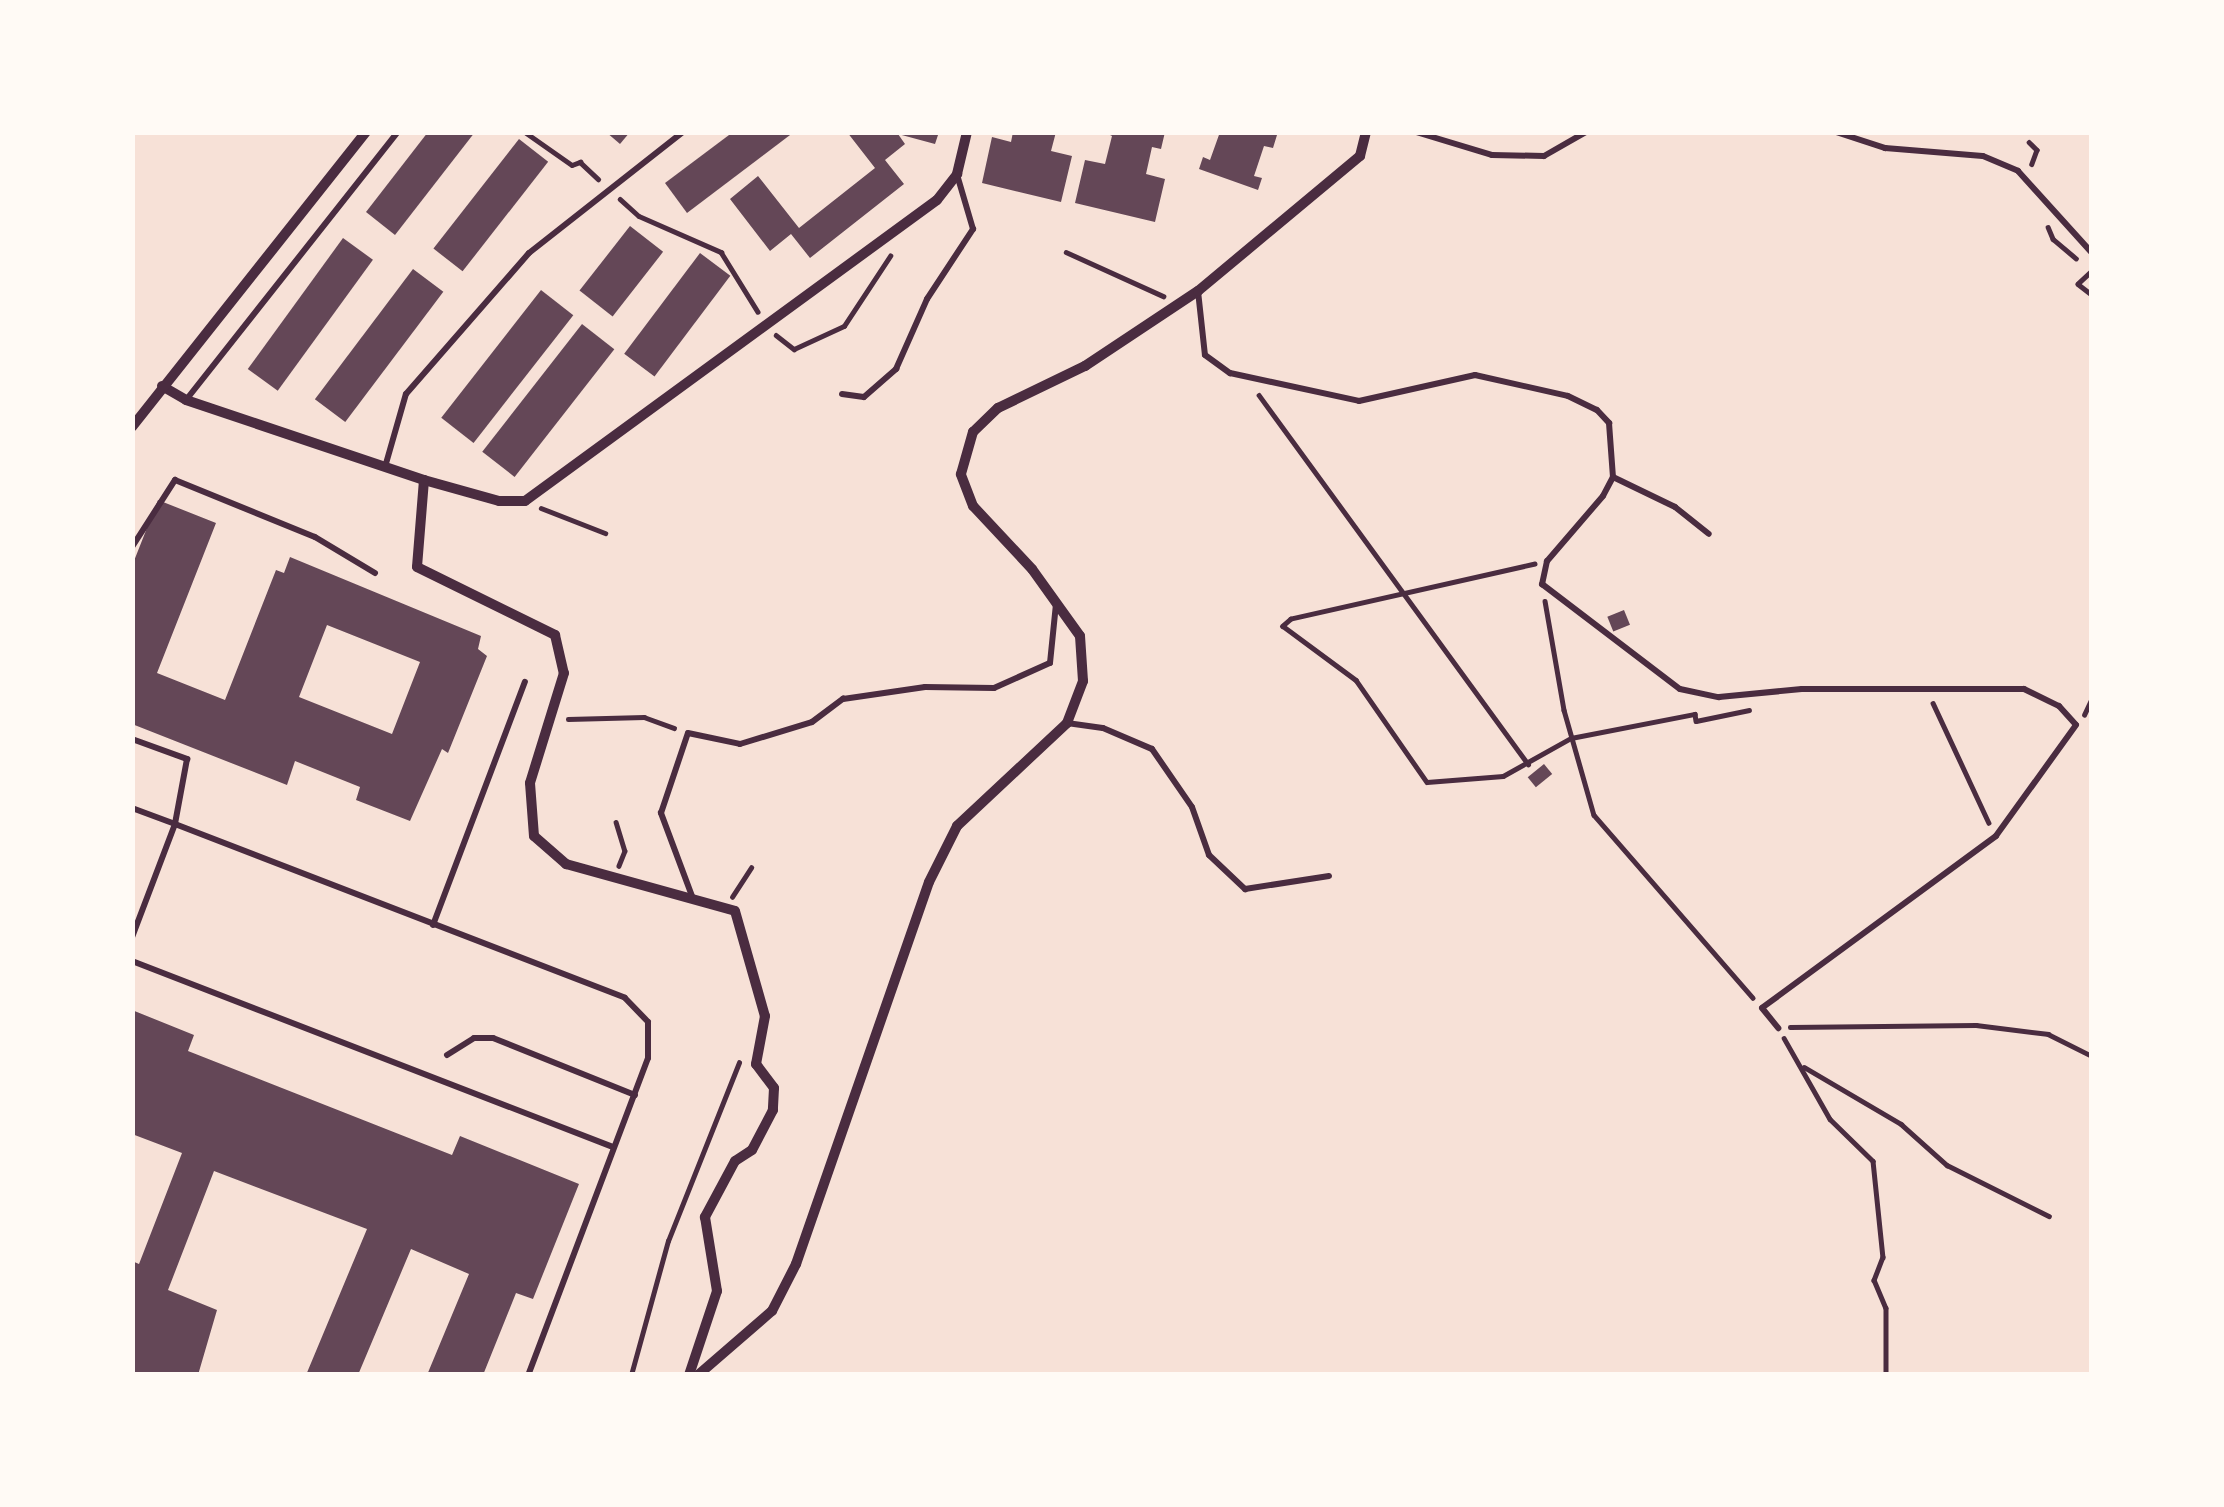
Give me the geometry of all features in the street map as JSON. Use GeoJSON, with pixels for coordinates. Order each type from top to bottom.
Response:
{"type":"FeatureCollection","features":[{"type":"Feature","properties":{"kind":"street"},"geometry":{"type":"LineString","coordinates":[[132,427],[366,132]]}},
{"type":"Feature","properties":{"kind":"street"},"geometry":{"type":"LineString","coordinates":[[162,386],[186,400],[424,480],[499,501],[525,501],[937,200],[957,174],[967,132]]}},
{"type":"Feature","properties":{"kind":"street"},"geometry":{"type":"LineString","coordinates":[[693,1375],[772,1311],[796,1264],[929,883],[957,826],[1067,723],[1083,681],[1080,636],[1056,601],[973,506],[962,474],[964,451],[973,432],[998,409],[1085,366],[1198,292],[1360,156],[1366,132]]}},
{"type":"Feature","properties":{"kind":"street"},"geometry":{"type":"LineString","coordinates":[[424,480],[417,567],[556,635],[564,673],[530,783],[534,836],[566,864],[735,911],[765,1016],[756,1064],[775,1088],[773,1110],[752,1150],[735,1161],[705,1217],[717,1291],[693,1375]]}},
{"type":"Feature","properties":{"kind":"lane"},"geometry":{"type":"LineString","coordinates":[[186,400],[398,132]]}},
{"type":"Feature","properties":{"kind":"lane"},"geometry":{"type":"LineString","coordinates":[[385,467],[406,394],[529,253],[683,132]]}},
{"type":"Feature","properties":{"kind":"lane"},"geometry":{"type":"LineString","coordinates":[[1416,132],[1492,155],[1544,156],[1586,132]]}},
{"type":"Feature","properties":{"kind":"lane"},"geometry":{"type":"LineString","coordinates":[[1836,132],[1886,148],[1982,156],[2018,171],[2092,253]]}},
{"type":"Feature","properties":{"kind":"lane"},"geometry":{"type":"LineString","coordinates":[[842,394],[864,397],[896,369],[927,299],[973,229],[957,174]]}},
{"type":"Feature","properties":{"kind":"lane"},"geometry":{"type":"LineString","coordinates":[[1198,292],[1205,355],[1211,364],[1245,376],[1359,401],[1474,375],[1568,396],[1597,410],[1609,423],[1612,477],[1603,496],[1547,561],[1542,584],[1640,664],[1696,695],[1802,689],[2024,689],[2059,706],[2076,725],[1996,836],[1762,1008],[1778,1028]]}},
{"type":"Feature","properties":{"kind":"lane"},"geometry":{"type":"LineString","coordinates":[[1612,477],[1675,508],[1709,535]]}},
{"type":"Feature","properties":{"kind":"lane"},"geometry":{"type":"LineString","coordinates":[[132,547],[175,481],[315,537],[375,573]]}},
{"type":"Feature","properties":{"kind":"lane"},"geometry":{"type":"LineString","coordinates":[[692,896],[661,813],[688,733],[740,744],[812,722],[844,699],[925,687],[994,688],[1050,663],[1056,601]]}},
{"type":"Feature","properties":{"kind":"lane"},"geometry":{"type":"LineString","coordinates":[[432,926],[525,682]]}},
{"type":"Feature","properties":{"kind":"lane"},"geometry":{"type":"LineString","coordinates":[[1067,723],[1102,728],[1152,748],[1192,807],[1209,855],[1245,889],[1329,876]]}},
{"type":"Feature","properties":{"kind":"lane"},"geometry":{"type":"LineString","coordinates":[[132,739],[187,759],[175,824],[132,938]]}},
{"type":"Feature","properties":{"kind":"lane"},"geometry":{"type":"LineString","coordinates":[[132,808],[625,998],[647,1022],[648,1058],[528,1375]]}},
{"type":"Feature","properties":{"kind":"lane"},"geometry":{"type":"LineString","coordinates":[[132,961],[613,1147]]}},
{"type":"Feature","properties":{"kind":"lane"},"geometry":{"type":"LineString","coordinates":[[447,1055],[474,1038],[493,1038],[635,1095]]}},
{"type":"Feature","properties":{"kind":"path"},"geometry":{"type":"LineString","coordinates":[[525,132],[572,165],[580,162],[639,216],[721,252],[767,324],[784,345],[794,349],[844,326],[884,270],[904,224]]}},
{"type":"Feature","properties":{"kind":"path"},"geometry":{"type":"LineString","coordinates":[[2029,142],[2037,150]]}},
{"type":"Feature","properties":{"kind":"path"},"geometry":{"type":"LineString","coordinates":[[1066,252],[1179,304]]}},
{"type":"Feature","properties":{"kind":"path"},"geometry":{"type":"LineString","coordinates":[[2092,271],[2078,284],[2092,295]]}},
{"type":"Feature","properties":{"kind":"path"},"geometry":{"type":"LineString","coordinates":[[1245,376],[1529,765]]}},
{"type":"Feature","properties":{"kind":"path"},"geometry":{"type":"LineString","coordinates":[[525,501],[605,533]]}},
{"type":"Feature","properties":{"kind":"path"},"geometry":{"type":"LineString","coordinates":[[1547,561],[1291,619],[1283,626],[1356,680],[1427,782],[1503,776],[1571,738],[1695,714],[1696,721],[1761,707]]}},
{"type":"Feature","properties":{"kind":"path"},"geometry":{"type":"LineString","coordinates":[[1542,584],[1571,738],[1594,815],[1762,1008]]}},
{"type":"Feature","properties":{"kind":"path"},"geometry":{"type":"LineString","coordinates":[[1931,692],[1934,711],[1996,836]]}},
{"type":"Feature","properties":{"kind":"path"},"geometry":{"type":"LineString","coordinates":[[550,718],[644,717],[688,733]]}},
{"type":"Feature","properties":{"kind":"path"},"geometry":{"type":"LineString","coordinates":[[615,877],[625,851],[616,822]]}},
{"type":"Feature","properties":{"kind":"path"},"geometry":{"type":"LineString","coordinates":[[728,908],[751,868]]}},
{"type":"Feature","properties":{"kind":"path"},"geometry":{"type":"LineString","coordinates":[[1886,1375],[1886,1308],[1874,1280],[1882,1257],[1873,1161],[1831,1119],[1778,1028],[1976,1024],[2048,1034],[2092,1056]]}},
{"type":"Feature","properties":{"kind":"path"},"geometry":{"type":"LineString","coordinates":[[632,1375],[668,1241],[733,1088],[742,1050]]}},
{"type":"Feature","properties":{"kind":"path"},"geometry":{"type":"LineString","coordinates":[[1799,1064],[1900,1124],[1947,1165],[2049,1216]]}},
{"type":"Feature","properties":{"kind":"building"},"geometry":{"type":"Polygon","coordinates":[[[428,132],[475,132],[395,235],[366,212],[428,132]]]}},
{"type":"Feature","properties":{"kind":"building"},"geometry":{"type":"Polygon","coordinates":[[[606,132],[630,132],[620,144],[606,132]]]}},
{"type":"Feature","properties":{"kind":"building"},"geometry":{"type":"Polygon","coordinates":[[[733,132],[794,132],[687,213],[665,183],[733,132]]]}},
{"type":"Feature","properties":{"kind":"building"},"geometry":{"type":"Polygon","coordinates":[[[847,132],[939,132],[935,144],[898,134],[905,144],[885,160],[904,184],[810,258],[791,234],[770,251],[730,199],[758,176],[799,228],[875,168],[847,132]]]}},
{"type":"Feature","properties":{"kind":"building"},"geometry":{"type":"Polygon","coordinates":[[[1013,132],[1056,132],[1051,151],[1072,156],[1061,202],[982,183],[992,137],[1011,142],[1013,132]]]}},
{"type":"Feature","properties":{"kind":"building"},"geometry":{"type":"Polygon","coordinates":[[[1104,132],[1165,132],[1161,149],[1152,147],[1146,174],[1165,179],[1155,222],[1075,203],[1085,160],[1105,164],[1112,136],[1104,132]]]}},
{"type":"Feature","properties":{"kind":"building"},"geometry":{"type":"Polygon","coordinates":[[[1220,132],[1277,135],[1273,148],[1264,146],[1254,176],[1262,178],[1258,190],[1199,169],[1203,157],[1210,160],[1220,132]]]}},
{"type":"Feature","properties":{"kind":"building"},"geometry":{"type":"Polygon","coordinates":[[[519,139],[548,162],[463,271],[433,249],[519,139]]]}},
{"type":"Feature","properties":{"kind":"building"},"geometry":{"type":"Polygon","coordinates":[[[630,226],[663,252],[613,316],[580,291],[630,226]]]}},
{"type":"Feature","properties":{"kind":"building"},"geometry":{"type":"Polygon","coordinates":[[[343,238],[373,260],[278,391],[248,369],[343,238]]]}},
{"type":"Feature","properties":{"kind":"building"},"geometry":{"type":"Polygon","coordinates":[[[700,253],[730,276],[655,376],[624,354],[700,253]]]}},
{"type":"Feature","properties":{"kind":"building"},"geometry":{"type":"Polygon","coordinates":[[[413,269],[443,292],[345,422],[315,399],[413,269]]]}},
{"type":"Feature","properties":{"kind":"building"},"geometry":{"type":"Polygon","coordinates":[[[541,290],[573,315],[474,443],[441,418],[541,290]]]}},
{"type":"Feature","properties":{"kind":"building"},"geometry":{"type":"Polygon","coordinates":[[[582,324],[614,349],[515,477],[482,452],[582,324]]]}},
{"type":"Feature","properties":{"kind":"building"},"geometry":{"type":"Polygon","coordinates":[[[158,500],[216,523],[157,673],[225,700],[276,570],[284,573],[290,557],[481,636],[478,649],[487,656],[448,753],[442,749],[410,821],[356,800],[360,787],[295,761],[287,785],[132,724],[132,566],[158,500]],[[327,625],[299,697],[392,734],[420,662],[327,625]]]}},
{"type":"Feature","properties":{"kind":"building"},"geometry":{"type":"Polygon","coordinates":[[[1624,610],[1630,625],[1613,632],[1607,617],[1624,610]]]}},
{"type":"Feature","properties":{"kind":"building"},"geometry":{"type":"Polygon","coordinates":[[[1544,764],[1552,774],[1536,787],[1528,777],[1544,764]]]}},
{"type":"Feature","properties":{"kind":"building"},"geometry":{"type":"Polygon","coordinates":[[[132,1010],[194,1035],[188,1051],[452,1155],[460,1136],[579,1184],[533,1299],[516,1293],[483,1375],[427,1375],[469,1274],[411,1249],[358,1375],[306,1375],[367,1229],[214,1171],[168,1290],[217,1310],[198,1375],[132,1375],[132,1261],[139,1264],[182,1153],[132,1134],[132,1010]]]}}]}
